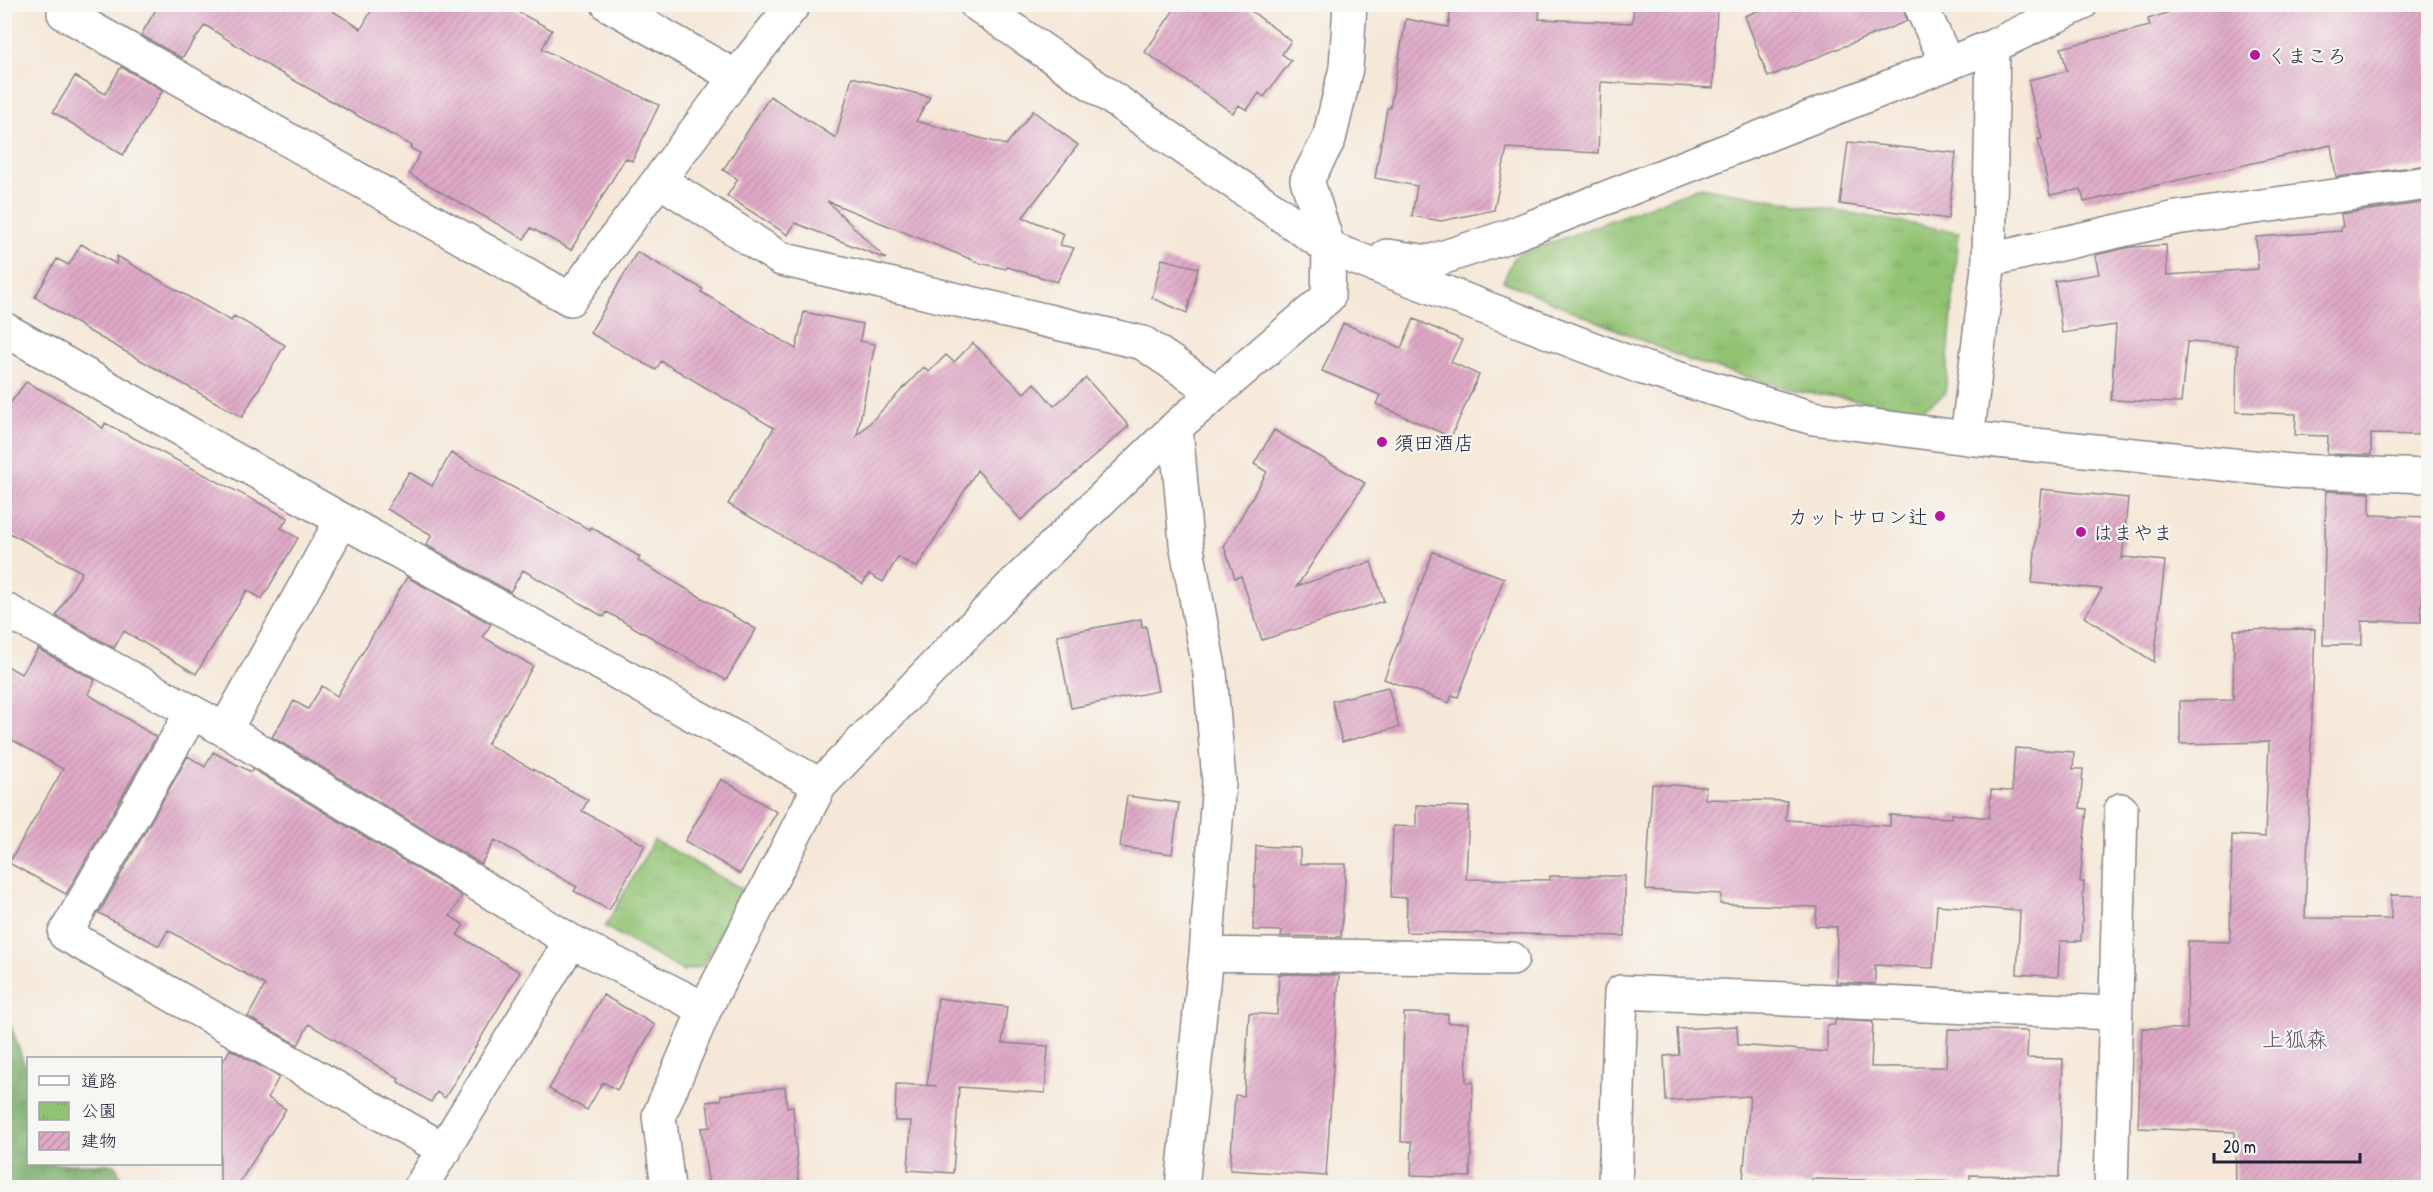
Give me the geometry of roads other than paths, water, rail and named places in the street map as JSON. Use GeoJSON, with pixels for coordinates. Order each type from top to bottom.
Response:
{"type":"FeatureCollection","features":[{"type":"Feature","properties":{"kind":"street"},"geometry":{"type":"LineString","coordinates":[[69,4],[64,13],[570,298],[736,77],[794,4]]}},
{"type":"Feature","properties":{"kind":"street"},"geometry":{"type":"LineString","coordinates":[[608,4],[736,77]]}},
{"type":"Feature","properties":{"kind":"street"},"geometry":{"type":"LineString","coordinates":[[976,4],[1329,248],[1643,368],[1813,418],[1967,438],[2291,471],[2428,476]]}},
{"type":"Feature","properties":{"kind":"street"},"geometry":{"type":"LineString","coordinates":[[668,1188],[659,1116],[705,1009],[820,785],[1010,588],[1176,427],[1328,297],[1329,248],[1307,180],[1329,139],[1346,68],[1350,4]]}},
{"type":"Feature","properties":{"kind":"street"},"geometry":{"type":"LineString","coordinates":[[1920,4],[1947,63]]}},
{"type":"Feature","properties":{"kind":"street"},"geometry":{"type":"LineString","coordinates":[[1329,248],[1430,262],[1509,236],[1993,46],[2081,4]]}},
{"type":"Feature","properties":{"kind":"street"},"geometry":{"type":"LineString","coordinates":[[1967,438],[1989,260],[1993,46]]}},
{"type":"Feature","properties":{"kind":"street"},"geometry":{"type":"LineString","coordinates":[[659,180],[781,259],[1143,344],[1215,392]]}},
{"type":"Feature","properties":{"kind":"street"},"geometry":{"type":"LineString","coordinates":[[1989,260],[2176,218],[2428,183]]}},
{"type":"Feature","properties":{"kind":"street"},"geometry":{"type":"LineString","coordinates":[[4,329],[342,520],[820,785]]}},
{"type":"Feature","properties":{"kind":"street"},"geometry":{"type":"LineString","coordinates":[[1176,427],[1186,543],[1210,673],[1220,781],[1206,954],[1182,1188]]}},
{"type":"Feature","properties":{"kind":"street"},"geometry":{"type":"LineString","coordinates":[[225,730],[342,520]]}},
{"type":"Feature","properties":{"kind":"street"},"geometry":{"type":"LineString","coordinates":[[4,609],[191,714],[225,730],[571,941],[705,1009]]}},
{"type":"Feature","properties":{"kind":"street"},"geometry":{"type":"LineString","coordinates":[[191,714],[65,934],[445,1150]]}},
{"type":"Feature","properties":{"kind":"street"},"geometry":{"type":"LineString","coordinates":[[2111,1188],[2121,810]]}},
{"type":"Feature","properties":{"kind":"street"},"geometry":{"type":"LineString","coordinates":[[420,1188],[571,941]]}},
{"type":"Feature","properties":{"kind":"street"},"geometry":{"type":"LineString","coordinates":[[1206,954],[1512,959]]}},
{"type":"Feature","properties":{"kind":"street"},"geometry":{"type":"LineString","coordinates":[[1616,1188],[1621,992],[2114,1013]]}},
{"type":"Feature","properties":{"kind":"place","name":"くまころ"},"geometry":{"type":"Point","coordinates":[2255,55]}},
{"type":"Feature","properties":{"kind":"place","name":"須田酒店"},"geometry":{"type":"Point","coordinates":[1382,442]}},
{"type":"Feature","properties":{"kind":"place","name":"カットサロン辻"},"geometry":{"type":"Point","coordinates":[1940,516]}},
{"type":"Feature","properties":{"kind":"place","name":"はまやま"},"geometry":{"type":"Point","coordinates":[2081,532]}},
{"type":"Feature","properties":{"kind":"district","name":"上狐森"},"geometry":{"type":"Point","coordinates":[2295,1039]}}]}
